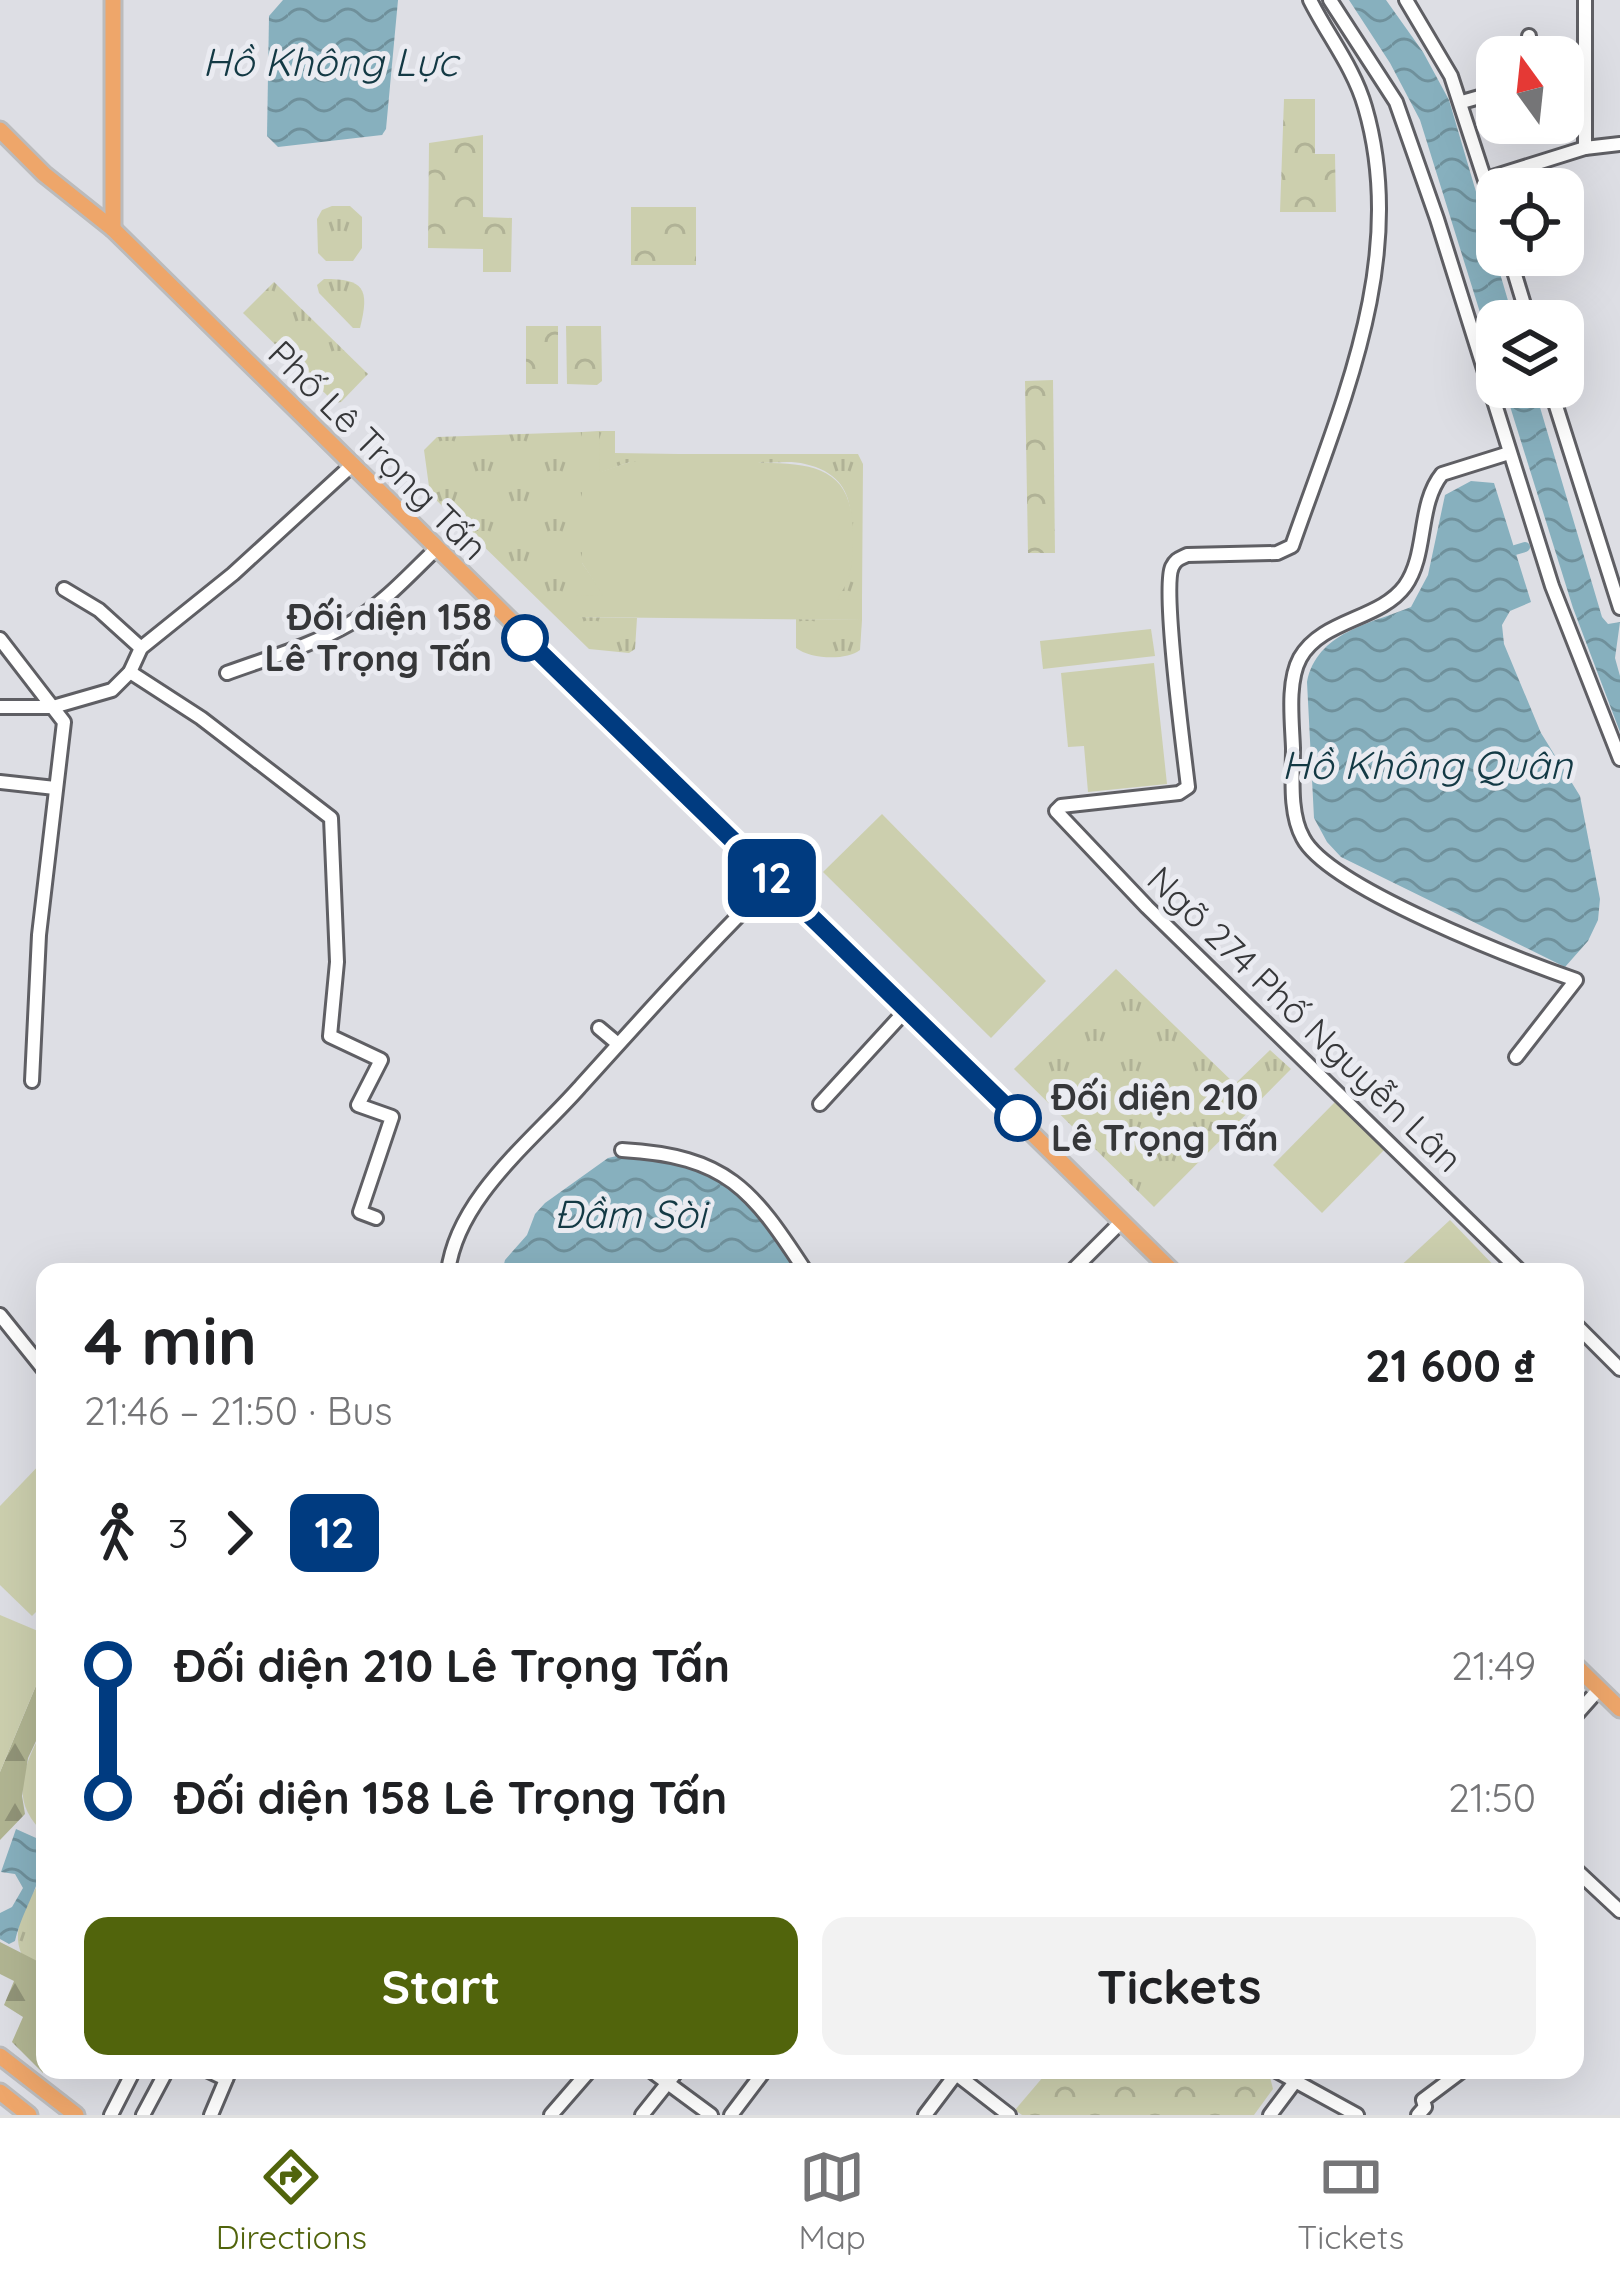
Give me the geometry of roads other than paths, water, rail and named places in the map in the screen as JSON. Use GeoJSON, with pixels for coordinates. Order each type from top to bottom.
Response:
{"type":"FeatureCollection","features":[{"type":"Feature","properties":{"kind":"main road"},"geometry":{"type":"LineString","coordinates":[[112,229],[113,0]]}},
{"type":"Feature","properties":{"kind":"main road","name":"Phố Lê Trọng Tấn"},"geometry":{"type":"LineString","coordinates":[[0,130],[44,174],[112,229],[1164,1263]]}},
{"type":"Feature","properties":{"kind":"main road"},"geometry":{"type":"LineString","coordinates":[[1584,1674],[1620,1709]]}},
{"type":"Feature","properties":{"kind":"main road"},"geometry":{"type":"LineString","coordinates":[[0,2056],[56,2109],[76,2115]]}},
{"type":"Feature","properties":{"kind":"main road"},"geometry":{"type":"LineString","coordinates":[[0,2092],[29,2115]]}},
{"type":"Feature","properties":{"kind":"street","name":"Ngõ 274 Phố Nguyễn Lân"},"geometry":{"type":"LineString","coordinates":[[1310,0],[1353,74],[1377,154],[1381,241],[1359,350],[1292,546],[1277,553],[1187,555],[1170,570],[1188,787],[1179,794],[1060,806],[1056,812],[1512,1263]]}},
{"type":"Feature","properties":{"kind":"street"},"geometry":{"type":"LineString","coordinates":[[1330,0],[1396,102],[1557,602],[1620,759]]}},
{"type":"Feature","properties":{"kind":"street"},"geometry":{"type":"LineString","coordinates":[[1406,0],[1436,46],[1462,102],[1483,168]]}},
{"type":"Feature","properties":{"kind":"street"},"geometry":{"type":"LineString","coordinates":[[1584,42],[1585,0]]}},
{"type":"Feature","properties":{"kind":"street"},"geometry":{"type":"LineString","coordinates":[[1462,102],[1476,98]]}},
{"type":"Feature","properties":{"kind":"street"},"geometry":{"type":"LineString","coordinates":[[1584,116],[1585,148]]}},
{"type":"Feature","properties":{"kind":"street"},"geometry":{"type":"LineString","coordinates":[[1521,168],[1585,148],[1620,145]]}},
{"type":"Feature","properties":{"kind":"street"},"geometry":{"type":"LineString","coordinates":[[1557,408],[1620,607]]}},
{"type":"Feature","properties":{"kind":"street"},"geometry":{"type":"LineString","coordinates":[[1509,453],[1442,474],[1430,497],[1408,582],[1392,597],[1318,638],[1297,662],[1293,705],[1296,818],[1302,838],[1334,871],[1474,939],[1576,980],[1516,1057]]}},
{"type":"Feature","properties":{"kind":"street"},"geometry":{"type":"LineString","coordinates":[[0,707],[53,707],[112,690],[130,672],[141,648],[233,574],[351,466]]}},
{"type":"Feature","properties":{"kind":"street"},"geometry":{"type":"LineString","coordinates":[[226,674],[352,623],[435,550]]}},
{"type":"Feature","properties":{"kind":"street"},"geometry":{"type":"LineString","coordinates":[[64,589],[99,610],[141,648]]}},
{"type":"Feature","properties":{"kind":"street"},"geometry":{"type":"LineString","coordinates":[[0,638],[64,722],[39,934],[32,1081]]}},
{"type":"Feature","properties":{"kind":"street"},"geometry":{"type":"LineString","coordinates":[[130,672],[201,718],[331,818],[337,977],[330,1036],[381,1060],[358,1105],[392,1117],[360,1212],[376,1218]]}},
{"type":"Feature","properties":{"kind":"street"},"geometry":{"type":"LineString","coordinates":[[0,782],[56,788]]}},
{"type":"Feature","properties":{"kind":"street"},"geometry":{"type":"LineString","coordinates":[[449,1263],[451,1249],[485,1191],[693,960],[774,880]]}},
{"type":"Feature","properties":{"kind":"street"},"geometry":{"type":"LineString","coordinates":[[820,1104],[907,1009]]}},
{"type":"Feature","properties":{"kind":"street"},"geometry":{"type":"LineString","coordinates":[[599,1028],[618,1044]]}},
{"type":"Feature","properties":{"kind":"street"},"geometry":{"type":"LineString","coordinates":[[622,1150],[690,1160],[738,1183],[755,1198],[800,1263]]}},
{"type":"Feature","properties":{"kind":"street"},"geometry":{"type":"LineString","coordinates":[[1080,1263],[1121,1221]]}},
{"type":"Feature","properties":{"kind":"street"},"geometry":{"type":"LineString","coordinates":[[0,1315],[36,1360]]}},
{"type":"Feature","properties":{"kind":"street"},"geometry":{"type":"LineString","coordinates":[[1584,1333],[1620,1370]]}},
{"type":"Feature","properties":{"kind":"street"},"geometry":{"type":"LineString","coordinates":[[1584,1706],[1600,1689]]}},
{"type":"Feature","properties":{"kind":"street"},"geometry":{"type":"LineString","coordinates":[[1584,1878],[1620,1911]]}},
{"type":"Feature","properties":{"kind":"street"},"geometry":{"type":"LineString","coordinates":[[111,2115],[129,2079]]}},
{"type":"Feature","properties":{"kind":"street"},"geometry":{"type":"LineString","coordinates":[[143,2115],[162,2079]]}},
{"type":"Feature","properties":{"kind":"street"},"geometry":{"type":"LineString","coordinates":[[211,2115],[226,2079]]}},
{"type":"Feature","properties":{"kind":"street"},"geometry":{"type":"LineString","coordinates":[[550,2115],[582,2079]]}},
{"type":"Feature","properties":{"kind":"street"},"geometry":{"type":"LineString","coordinates":[[662,2079],[711,2115]]}},
{"type":"Feature","properties":{"kind":"street"},"geometry":{"type":"LineString","coordinates":[[642,2115],[671,2079]]}},
{"type":"Feature","properties":{"kind":"street"},"geometry":{"type":"LineString","coordinates":[[730,2115],[758,2079]]}},
{"type":"Feature","properties":{"kind":"street"},"geometry":{"type":"LineString","coordinates":[[926,2115],[951,2079]]}},
{"type":"Feature","properties":{"kind":"street"},"geometry":{"type":"LineString","coordinates":[[966,2079],[1009,2115]]}},
{"type":"Feature","properties":{"kind":"street"},"geometry":{"type":"LineString","coordinates":[[1288,2079],[1357,2115]]}},
{"type":"Feature","properties":{"kind":"street"},"geometry":{"type":"LineString","coordinates":[[1418,2115],[1425,2107],[1423,2100],[1451,2079]]}},
{"type":"Feature","properties":{"kind":"street"},"geometry":{"type":"LineString","coordinates":[[1270,2115],[1294,2083]]}},
{"type":"Feature","properties":{"kind":"street"},"geometry":{"type":"LineString","coordinates":[[1322,2115],[1332,2102]]}},
{"type":"Feature","properties":{"kind":"water","name":"Hồ Không Lực"},"geometry":{"type":"Polygon","coordinates":[[[283,0],[398,0],[382,135],[278,147],[267,136],[269,16],[283,0]]]}},
{"type":"Feature","properties":{"kind":"water"},"geometry":{"type":"Polygon","coordinates":[[[1349,0],[1386,0],[1449,100],[1476,192],[1476,276],[1501,276],[1508,300],[1476,300],[1420,120],[1349,0]]]}},
{"type":"Feature","properties":{"kind":"water"},"geometry":{"type":"Polygon","coordinates":[[[1511,408],[1540,408],[1602,617],[1608,624],[1620,622],[1615,658],[1620,676],[1620,732],[1573,608],[1511,408]]]}},
{"type":"Feature","properties":{"kind":"water","name":"Hồ Không Quân"},"geometry":{"type":"Polygon","coordinates":[[[1471,481],[1494,483],[1531,602],[1510,611],[1502,625],[1504,644],[1541,733],[1580,796],[1600,899],[1598,920],[1588,941],[1565,967],[1341,857],[1314,818],[1307,682],[1313,665],[1347,632],[1411,607],[1428,575],[1445,495],[1471,481]]]}},
{"type":"Feature","properties":{"kind":"water","name":"Đầm Sòi"},"geometry":{"type":"Polygon","coordinates":[[[625,1154],[711,1176],[746,1200],[793,1263],[504,1263],[545,1203],[608,1158],[625,1154]]]}},
{"type":"Feature","properties":{"kind":"water"},"geometry":{"type":"Polygon","coordinates":[[[16,1829],[36,1838],[36,1886],[15,1941],[9,1944],[0,1939],[0,1913],[12,1907],[23,1888],[15,1874],[1,1872],[16,1829]]]}},
{"type":"Feature","properties":{"kind":"waterway"},"geometry":{"type":"LineString","coordinates":[[1515,550],[1525,547]]}},
{"type":"Feature","properties":{"kind":"place","name":"Đối diện 158 Lê Trọng Tấn"},"geometry":{"type":"Point","coordinates":[525,638]}},
{"type":"Feature","properties":{"kind":"place","name":"Đối diện 210 Lê Trọng Tấn"},"geometry":{"type":"Point","coordinates":[1018,1118]}}]}
